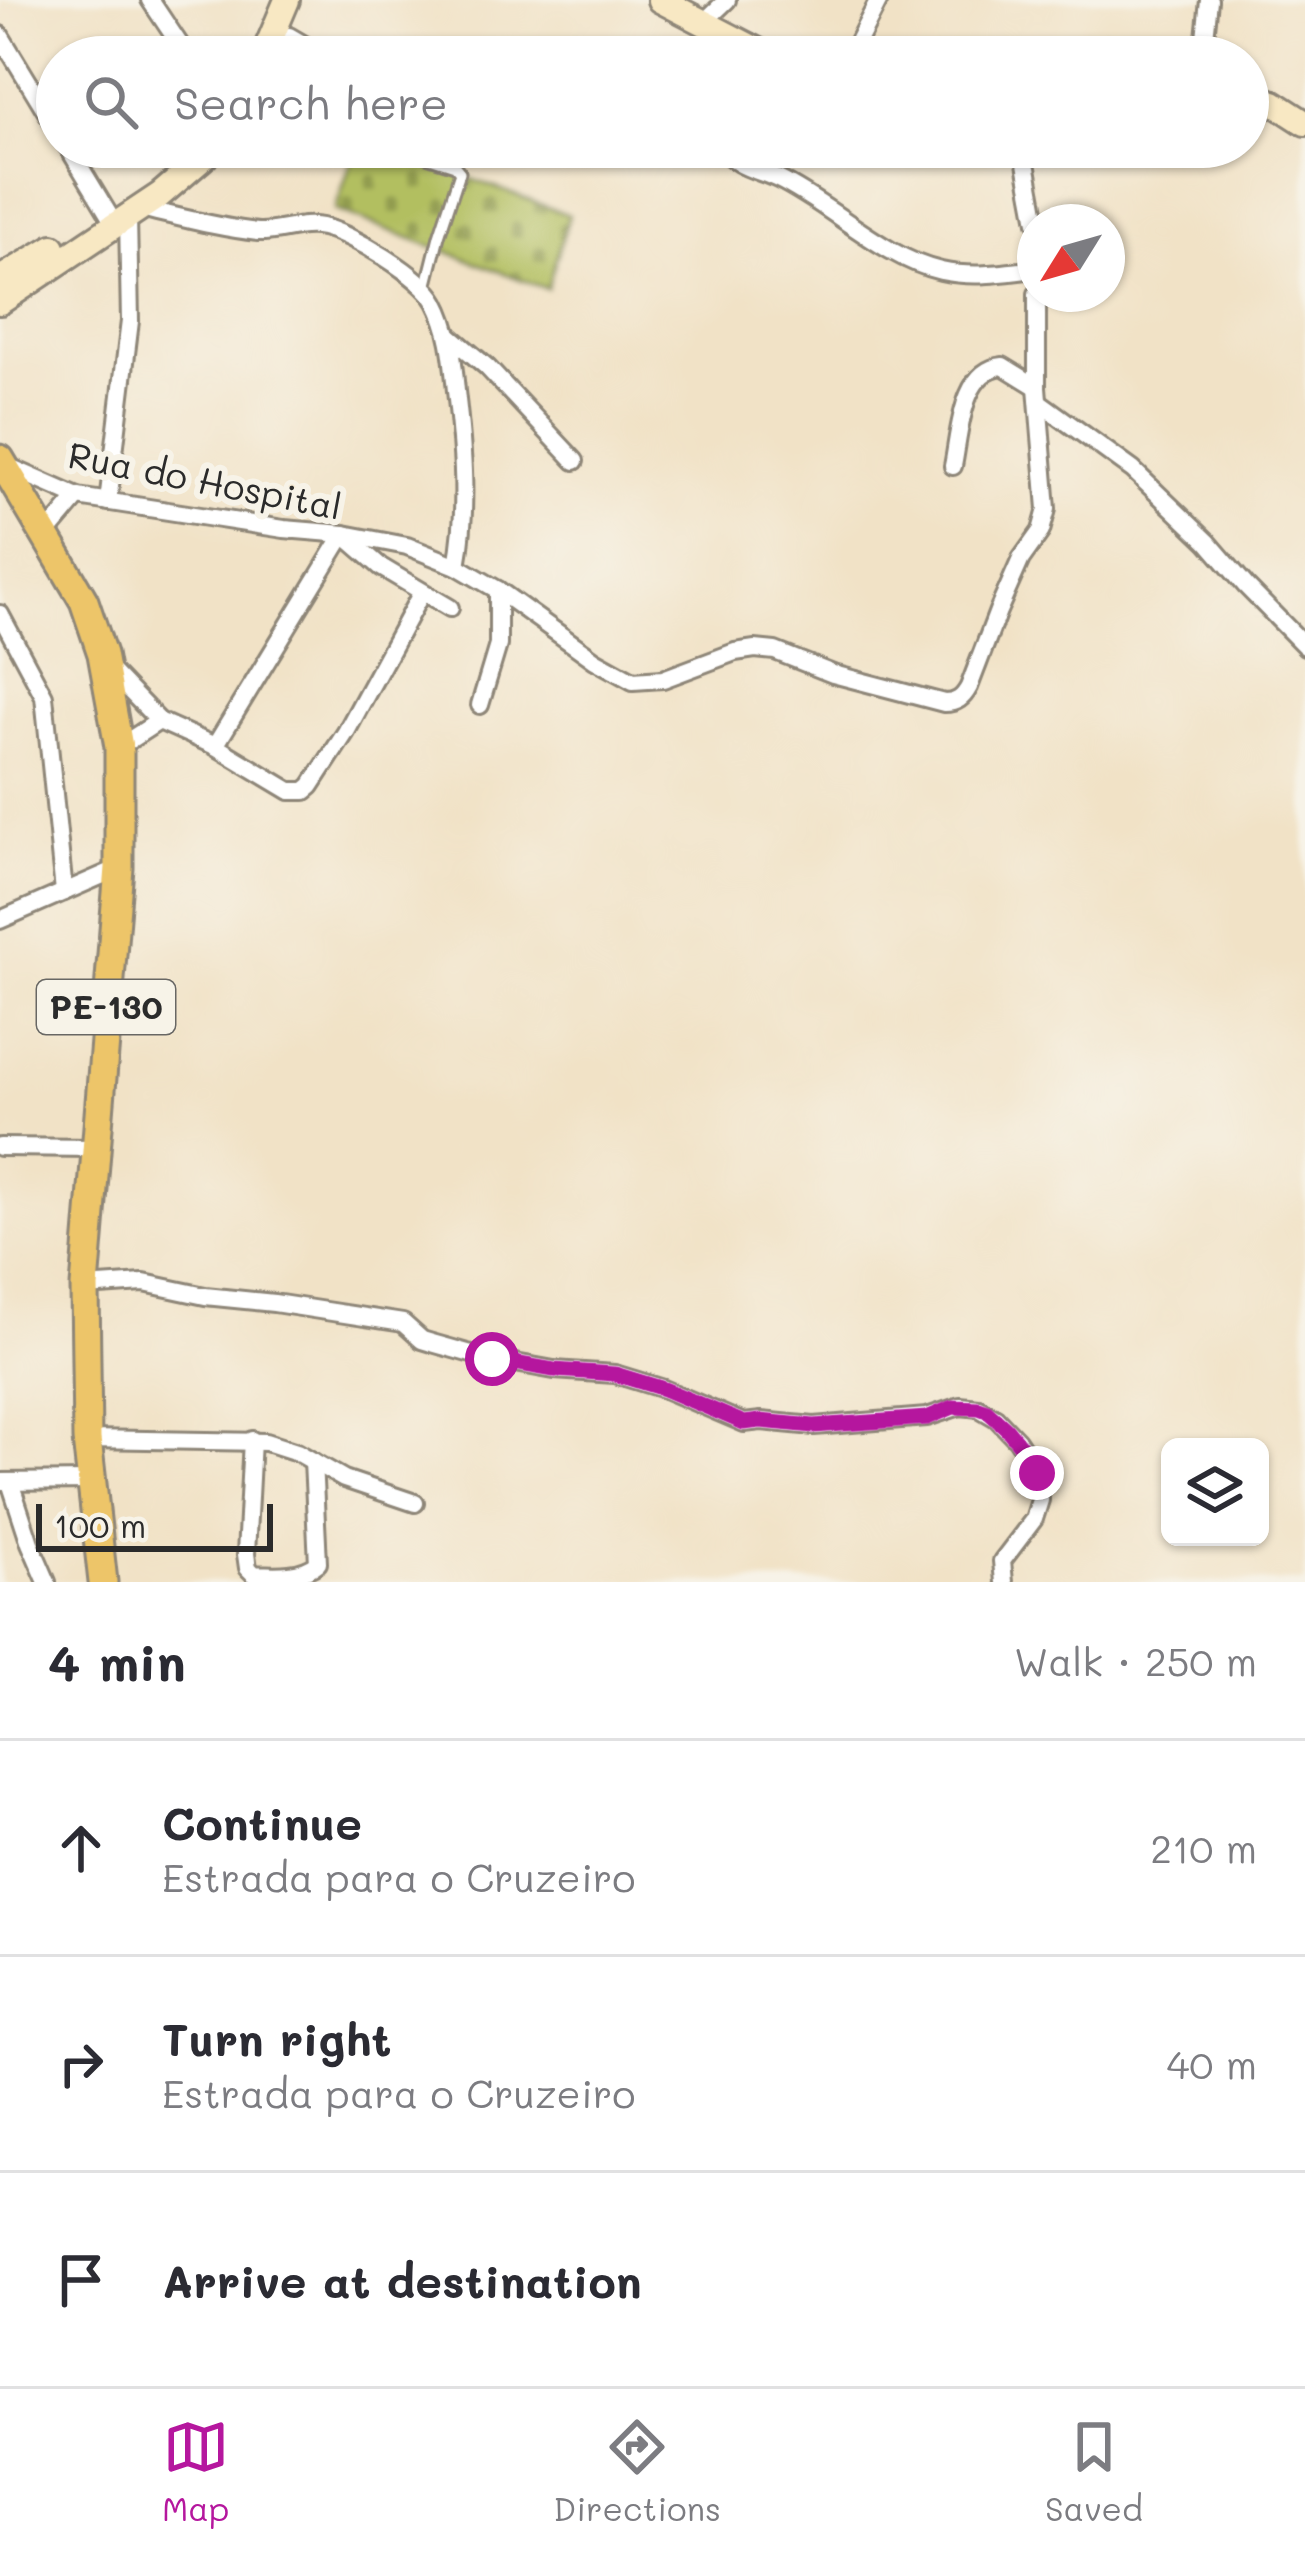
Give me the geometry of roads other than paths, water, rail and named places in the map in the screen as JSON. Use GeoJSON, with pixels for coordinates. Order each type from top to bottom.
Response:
{"type":"FeatureCollection","features":[{"type":"Feature","properties":{"kind":"main road","name":"PE-130"},"geometry":{"type":"LineString","coordinates":[[2,462],[83,601],[105,664],[119,747],[119,868],[85,1287],[87,1439],[104,1582]]}},
{"type":"Feature","properties":{"kind":"street"},"geometry":{"type":"LineString","coordinates":[[150,0],[174,36]]}},
{"type":"Feature","properties":{"kind":"street"},"geometry":{"type":"LineString","coordinates":[[272,36],[287,0]]}},
{"type":"Feature","properties":{"kind":"street"},"geometry":{"type":"LineString","coordinates":[[295,36],[300,0]]}},
{"type":"Feature","properties":{"kind":"street"},"geometry":{"type":"LineString","coordinates":[[661,0],[721,36]]}},
{"type":"Feature","properties":{"kind":"street"},"geometry":{"type":"LineString","coordinates":[[703,23],[728,0]]}},
{"type":"Feature","properties":{"kind":"street"},"geometry":{"type":"LineString","coordinates":[[861,36],[879,0]]}},
{"type":"Feature","properties":{"kind":"street"},"geometry":{"type":"LineString","coordinates":[[1205,36],[1209,0]]}},
{"type":"Feature","properties":{"kind":"street"},"geometry":{"type":"LineString","coordinates":[[0,35],[36,94]]}},
{"type":"Feature","properties":{"kind":"street"},"geometry":{"type":"LineString","coordinates":[[1269,102],[1305,121]]}},
{"type":"Feature","properties":{"kind":"street"},"geometry":{"type":"LineString","coordinates":[[86,168],[126,213],[130,321],[108,502]]}},
{"type":"Feature","properties":{"kind":"street"},"geometry":{"type":"LineString","coordinates":[[0,278],[126,213],[173,168]]}},
{"type":"Feature","properties":{"kind":"street"},"geometry":{"type":"LineString","coordinates":[[0,302],[192,168]]}},
{"type":"Feature","properties":{"kind":"street"},"geometry":{"type":"LineString","coordinates":[[750,168],[796,188],[918,263],[974,275],[1017,271]]}},
{"type":"Feature","properties":{"kind":"street"},"geometry":{"type":"LineString","coordinates":[[1027,168],[1034,204]]}},
{"type":"Feature","properties":{"kind":"street"},"geometry":{"type":"LineString","coordinates":[[126,213],[257,232],[316,225],[369,249],[426,288],[448,334],[464,468],[457,566]]}},
{"type":"Feature","properties":{"kind":"street"},"geometry":{"type":"LineString","coordinates":[[215,746],[344,534],[406,546],[457,566],[633,681],[663,679],[755,649],[776,651],[855,680],[944,703],[962,698],[1047,509],[1036,312]]}},
{"type":"Feature","properties":{"kind":"street"},"geometry":{"type":"LineString","coordinates":[[448,334],[488,367],[575,461]]}},
{"type":"Feature","properties":{"kind":"street"},"geometry":{"type":"LineString","coordinates":[[952,466],[966,403],[976,381],[997,365],[1003,366],[1116,456],[1208,542],[1305,646]]}},
{"type":"Feature","properties":{"kind":"street","name":"Rua do Hospital"},"geometry":{"type":"LineString","coordinates":[[2,462],[78,497],[344,534],[381,567],[450,608]]}},
{"type":"Feature","properties":{"kind":"street"},"geometry":{"type":"LineString","coordinates":[[46,536],[78,497]]}},
{"type":"Feature","properties":{"kind":"street"},"geometry":{"type":"LineString","coordinates":[[480,704],[498,645],[498,590]]}},
{"type":"Feature","properties":{"kind":"street"},"geometry":{"type":"LineString","coordinates":[[105,664],[159,722],[302,792],[311,786],[346,732],[422,592]]}},
{"type":"Feature","properties":{"kind":"street"},"geometry":{"type":"LineString","coordinates":[[0,614],[44,696],[64,892]]}},
{"type":"Feature","properties":{"kind":"street"},"geometry":{"type":"LineString","coordinates":[[119,747],[159,722]]}},
{"type":"Feature","properties":{"kind":"street"},"geometry":{"type":"LineString","coordinates":[[0,920],[119,868]]}},
{"type":"Feature","properties":{"kind":"street"},"geometry":{"type":"LineString","coordinates":[[0,1147],[95,1148]]}},
{"type":"Feature","properties":{"kind":"street"},"geometry":{"type":"LineString","coordinates":[[85,1287],[144,1283],[406,1324],[426,1342],[554,1370],[615,1374],[744,1423],[814,1426],[927,1418],[960,1406],[987,1411],[1028,1455],[1040,1491],[1034,1519],[1002,1561],[1004,1582]]}},
{"type":"Feature","properties":{"kind":"street"},"geometry":{"type":"LineString","coordinates":[[87,1439],[252,1440],[282,1446],[344,1479],[416,1503]]}},
{"type":"Feature","properties":{"kind":"street"},"geometry":{"type":"LineString","coordinates":[[252,1440],[246,1554],[254,1574],[295,1573],[318,1563],[313,1461]]}},
{"type":"Feature","properties":{"kind":"street"},"geometry":{"type":"LineString","coordinates":[[47,1582],[5,1482],[91,1480]]}},
{"type":"Feature","properties":{"kind":"lane"},"geometry":{"type":"LineString","coordinates":[[426,288],[460,172],[457,168]]}}]}
